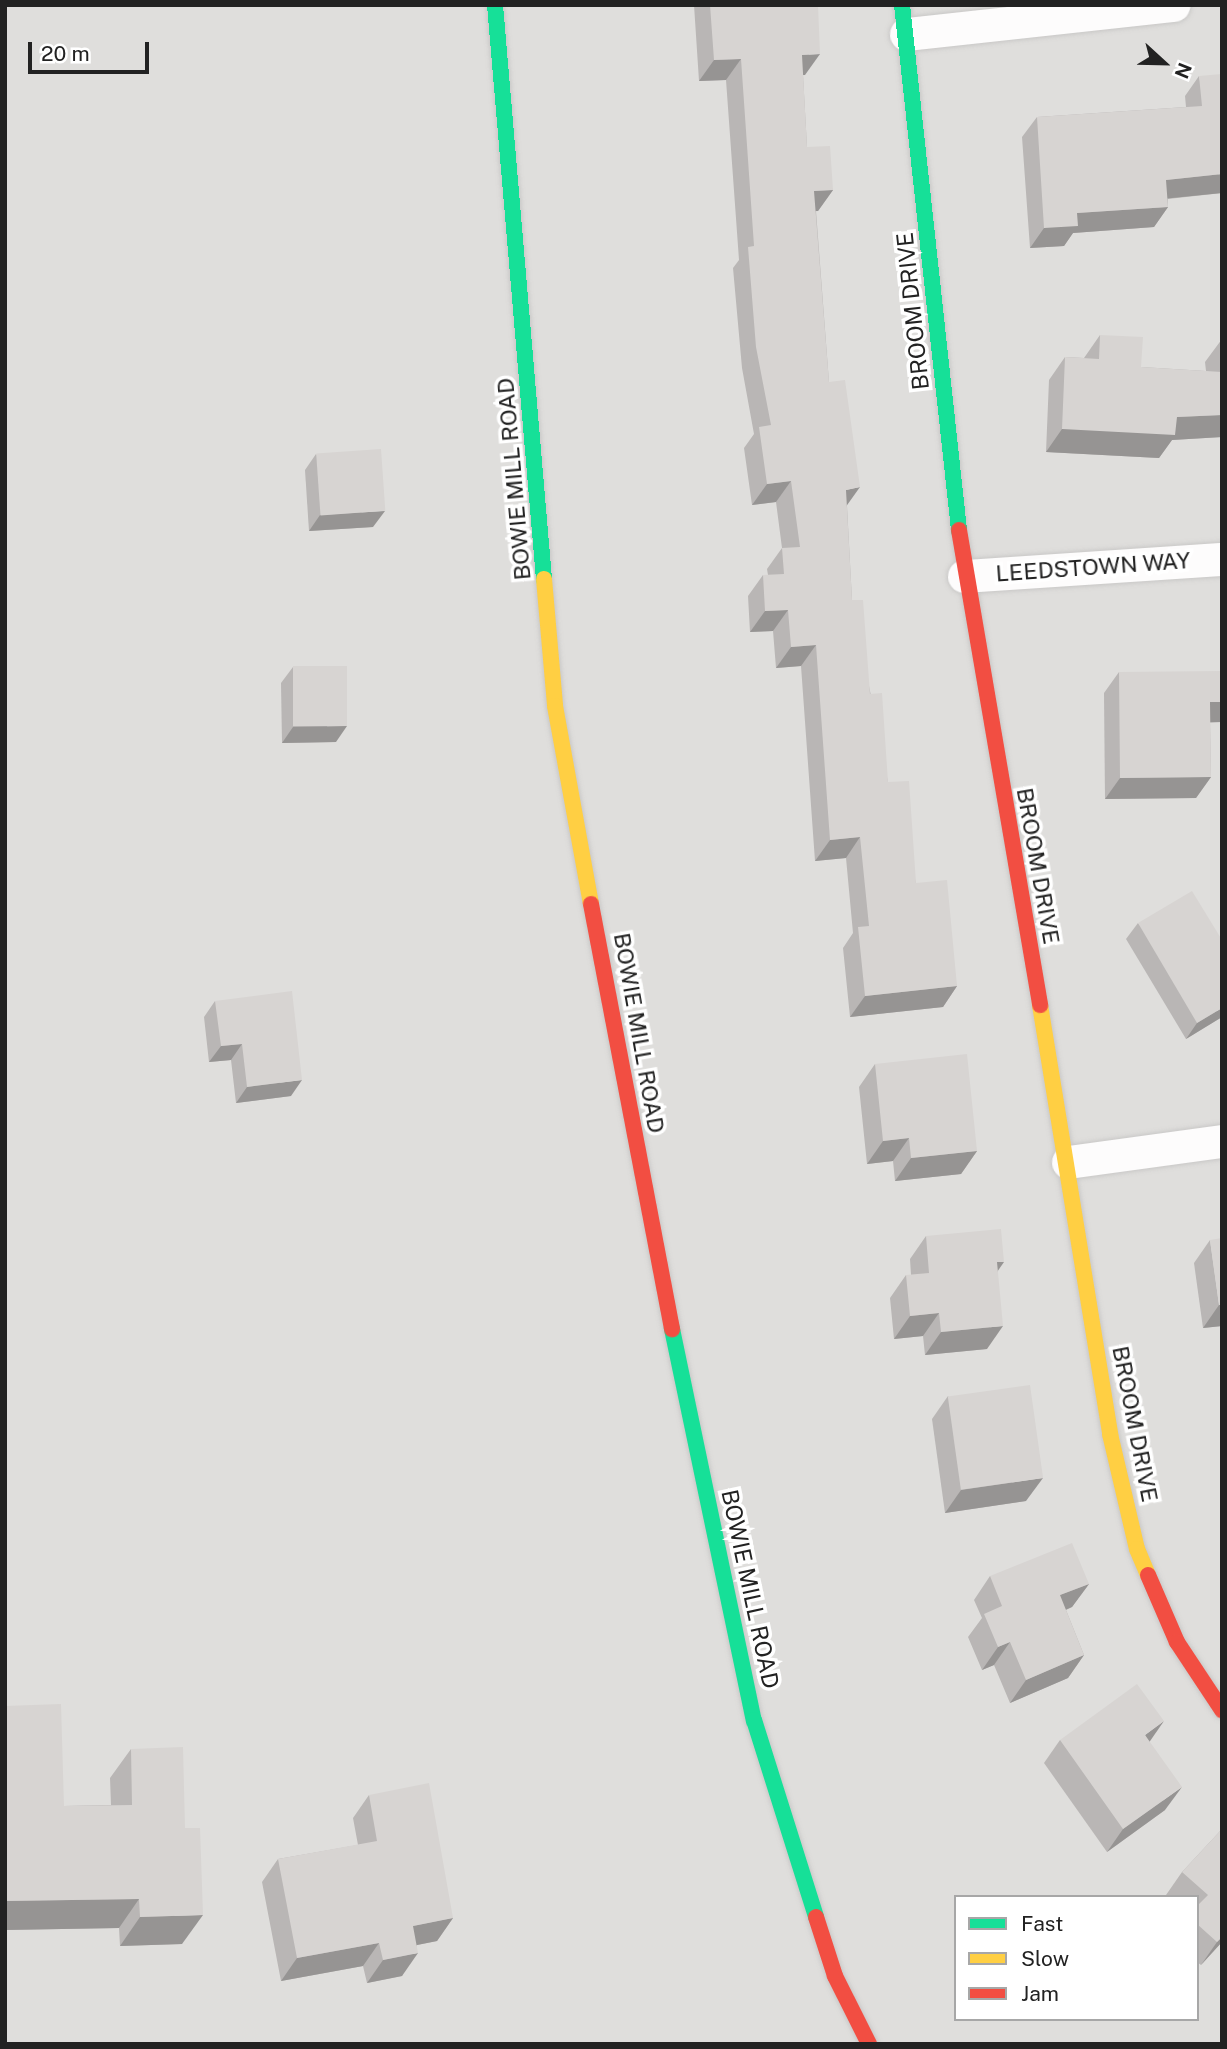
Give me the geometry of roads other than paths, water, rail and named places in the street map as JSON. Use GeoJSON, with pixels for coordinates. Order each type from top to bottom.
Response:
{"type":"FeatureCollection","features":[{"type":"Feature","properties":{"kind":"street","name":"BOWIE MILL ROAD"},"geometry":{"type":"LineString","coordinates":[[495,5],[555,706],[653,1238],[754,1720],[835,1976],[869,2044]]}},
{"type":"Feature","properties":{"kind":"street"},"geometry":{"type":"LineString","coordinates":[[904,20],[1173,5]]}},
{"type":"Feature","properties":{"kind":"street","name":"BROOM DRIVE"},"geometry":{"type":"LineString","coordinates":[[904,20],[964,576],[1068,1162],[1110,1434],[1137,1549],[1177,1642],[1222,1710]]}},
{"type":"Feature","properties":{"kind":"street","name":"LEEDSTOWN WAY"},"geometry":{"type":"LineString","coordinates":[[964,576],[1222,559]]}},
{"type":"Feature","properties":{"kind":"street"},"geometry":{"type":"LineString","coordinates":[[1068,1162],[1222,1141]]}}]}
